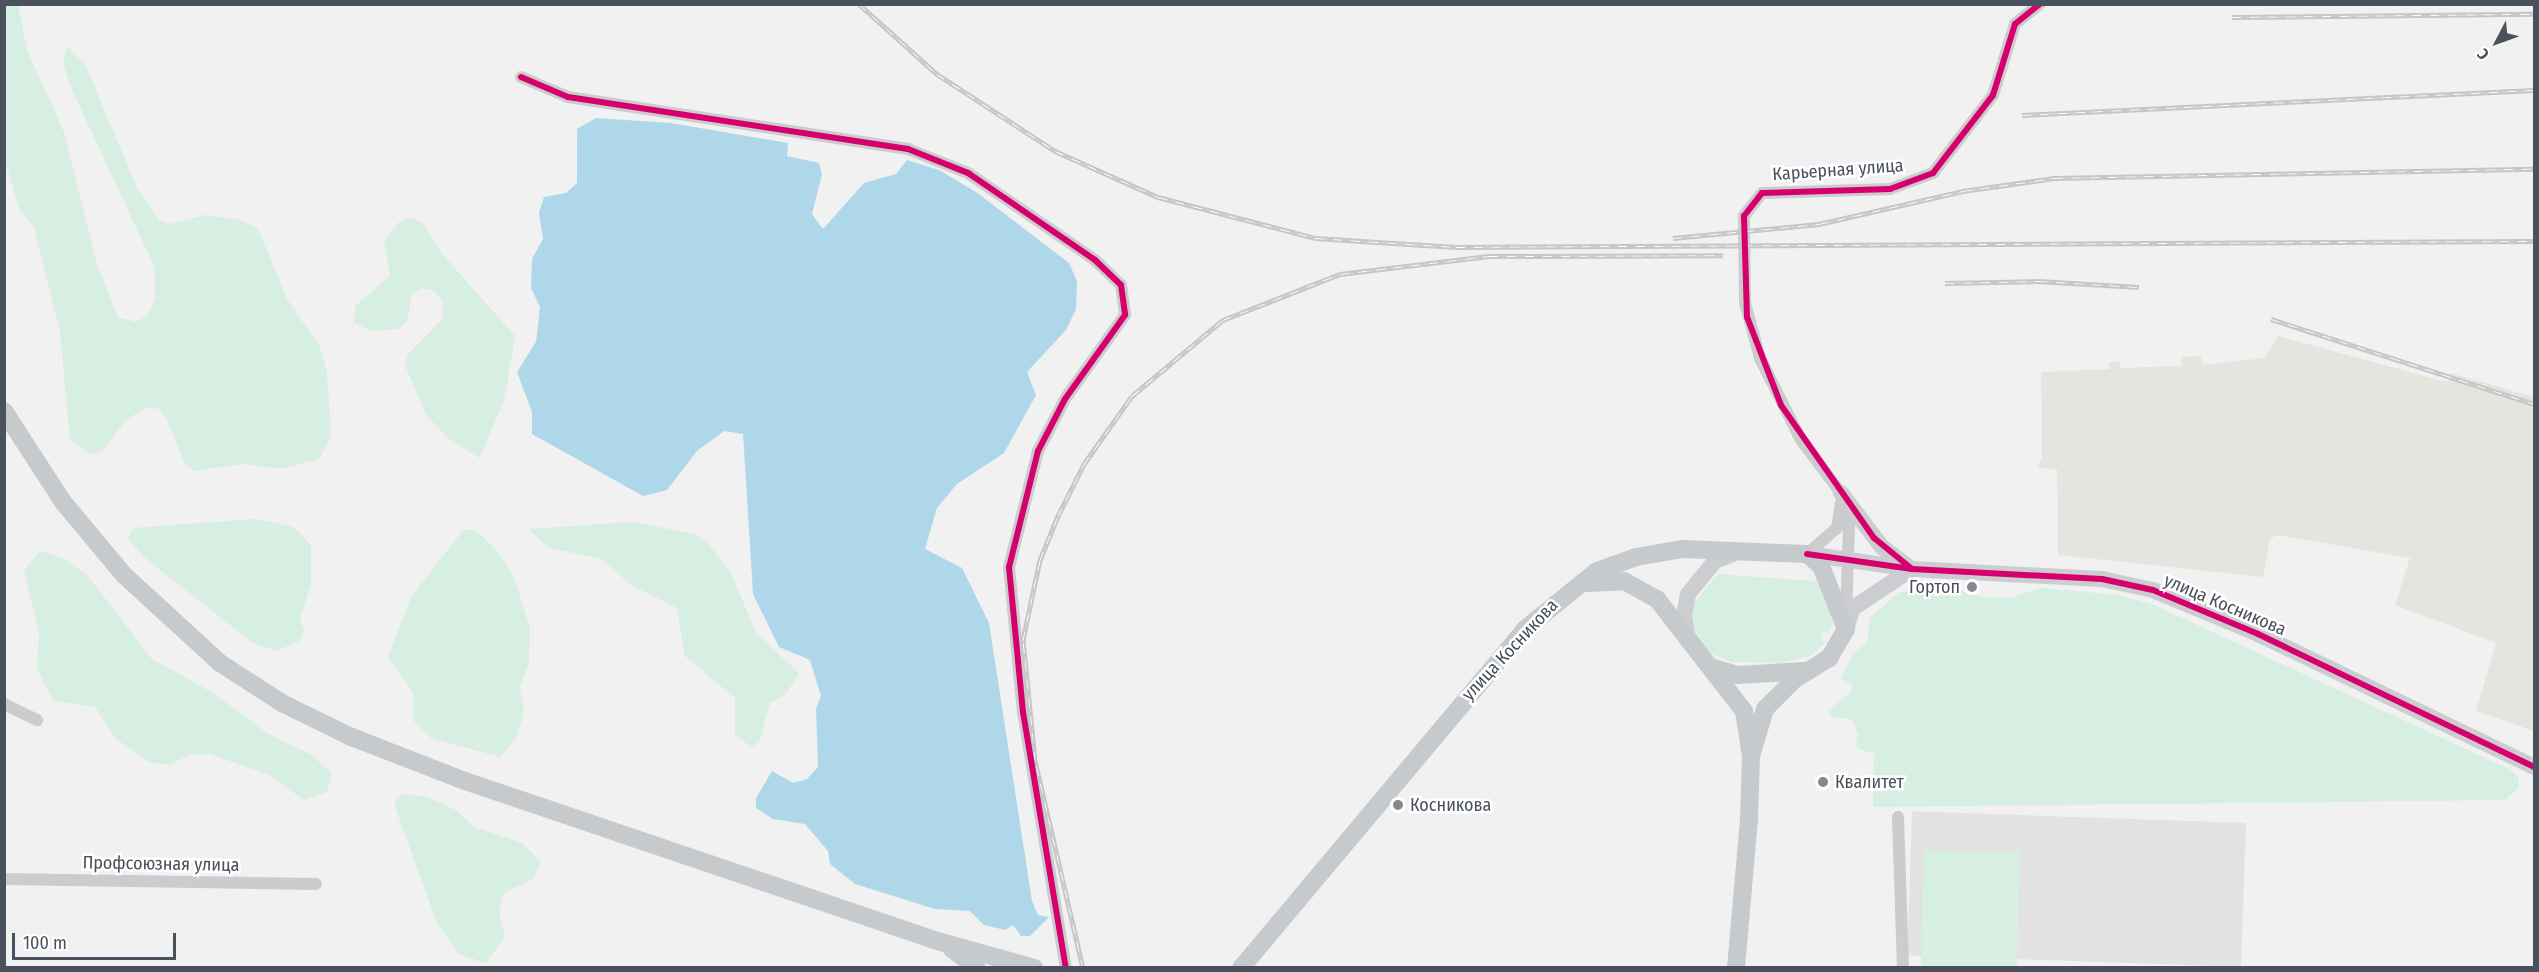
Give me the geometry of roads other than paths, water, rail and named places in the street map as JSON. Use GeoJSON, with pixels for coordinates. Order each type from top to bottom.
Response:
{"type":"FeatureCollection","features":[{"type":"Feature","properties":{"kind":"main road"},"geometry":{"type":"LineString","coordinates":[[4,411],[63,502],[124,575],[220,663],[282,703],[349,736],[465,781],[934,940],[1034,968]]}},
{"type":"Feature","properties":{"kind":"main road","name":"улица Косникова"},"geometry":{"type":"LineString","coordinates":[[1241,968],[1407,766],[1557,598],[1597,572],[1636,557],[1683,549],[1807,554]]}},
{"type":"Feature","properties":{"kind":"main road"},"geometry":{"type":"LineString","coordinates":[[1736,968],[1751,756],[1765,708],[1809,670],[1829,658],[1846,629],[1828,576],[1807,554]]}},
{"type":"Feature","properties":{"kind":"main road"},"geometry":{"type":"LineString","coordinates":[[1557,598],[1590,583],[1624,581],[1657,599],[1689,644],[1744,711],[1751,756]]}},
{"type":"Feature","properties":{"kind":"main road"},"geometry":{"type":"LineString","coordinates":[[1707,664],[1737,675],[1809,670]]}},
{"type":"Feature","properties":{"kind":"main road"},"geometry":{"type":"LineString","coordinates":[[934,940],[977,968]]}},
{"type":"Feature","properties":{"kind":"street","name":"Карьерная улица"},"geometry":{"type":"LineString","coordinates":[[1841,493],[1791,422],[1753,337],[1745,303],[1747,209],[1755,197],[1772,191],[1890,189],[1933,173],[1994,95],[2015,24],[2040,4]]}},
{"type":"Feature","properties":{"kind":"street"},"geometry":{"type":"LineString","coordinates":[[521,76],[568,98],[918,152],[968,173],[1095,260],[1121,285],[1125,315],[1065,399],[1038,451],[1009,567],[1023,712],[1066,968]]}},
{"type":"Feature","properties":{"kind":"street"},"geometry":{"type":"LineString","coordinates":[[1807,554],[1837,528],[1841,493]]}},
{"type":"Feature","properties":{"kind":"street"},"geometry":{"type":"LineString","coordinates":[[1841,493],[1850,529],[1846,629]]}},
{"type":"Feature","properties":{"kind":"street"},"geometry":{"type":"LineString","coordinates":[[1841,493],[1882,547],[1912,569],[1853,608],[1846,629]]}},
{"type":"Feature","properties":{"kind":"street"},"geometry":{"type":"LineString","coordinates":[[1689,644],[1684,615],[1693,585],[1715,561],[1741,551]]}},
{"type":"Feature","properties":{"kind":"street","name":"улица Косникова"},"geometry":{"type":"LineString","coordinates":[[1807,554],[1912,569],[2102,579],[2169,595],[2535,767]]}},
{"type":"Feature","properties":{"kind":"street"},"geometry":{"type":"LineString","coordinates":[[4,704],[37,720]]}},
{"type":"Feature","properties":{"kind":"street"},"geometry":{"type":"LineString","coordinates":[[1898,817],[1903,968]]}},
{"type":"Feature","properties":{"kind":"street","name":"Профсоюзная улица"},"geometry":{"type":"LineString","coordinates":[[4,879],[316,884]]}},
{"type":"Feature","properties":{"kind":"water"},"geometry":{"type":"Polygon","coordinates":[[[596,118],[671,123],[788,143],[787,156],[819,163],[822,174],[812,214],[823,229],[864,183],[896,174],[907,160],[939,170],[976,192],[1069,263],[1077,281],[1076,309],[1066,330],[1027,372],[1036,395],[1004,453],[957,484],[937,508],[925,549],[962,568],[989,623],[1032,901],[1038,915],[1049,917],[1030,936],[1021,936],[1013,925],[1005,930],[984,925],[970,911],[935,909],[855,884],[830,864],[828,851],[805,824],[773,819],[756,808],[756,798],[772,771],[793,783],[807,779],[818,767],[816,709],[821,696],[810,660],[779,647],[753,594],[743,434],[724,431],[697,451],[667,490],[643,496],[532,434],[532,412],[517,372],[536,342],[540,307],[531,288],[532,259],[543,239],[539,213],[544,197],[566,193],[577,183],[577,129],[596,118]]]}},
{"type":"Feature","properties":{"kind":"railway"},"geometry":{"type":"LineString","coordinates":[[859,4],[937,74],[1055,151],[1158,197],[1315,238],[1456,247],[2534,241]]}},
{"type":"Feature","properties":{"kind":"railway"},"geometry":{"type":"LineString","coordinates":[[2232,17],[2534,14]]}},
{"type":"Feature","properties":{"kind":"railway"},"geometry":{"type":"LineString","coordinates":[[2022,115],[2534,90]]}},
{"type":"Feature","properties":{"kind":"railway"},"geometry":{"type":"LineString","coordinates":[[1673,238],[1819,224],[1963,191],[2054,178],[2534,169]]}},
{"type":"Feature","properties":{"kind":"railway"},"geometry":{"type":"LineString","coordinates":[[1083,968],[1035,760],[1023,640],[1040,560],[1058,516],[1084,464],[1132,396],[1223,320],[1340,274],[1489,256],[1723,255]]}},
{"type":"Feature","properties":{"kind":"railway"},"geometry":{"type":"LineString","coordinates":[[1945,283],[2038,281],[2139,287]]}},
{"type":"Feature","properties":{"kind":"railway"},"geometry":{"type":"LineString","coordinates":[[2271,319],[2534,404]]}},
{"type":"Feature","properties":{"kind":"place","name":"Гортоп"},"geometry":{"type":"Point","coordinates":[1972,587]}},
{"type":"Feature","properties":{"kind":"place","name":"Квалитет"},"geometry":{"type":"Point","coordinates":[1823,782]}},
{"type":"Feature","properties":{"kind":"place","name":"Косникова"},"geometry":{"type":"Point","coordinates":[1398,805]}}]}
